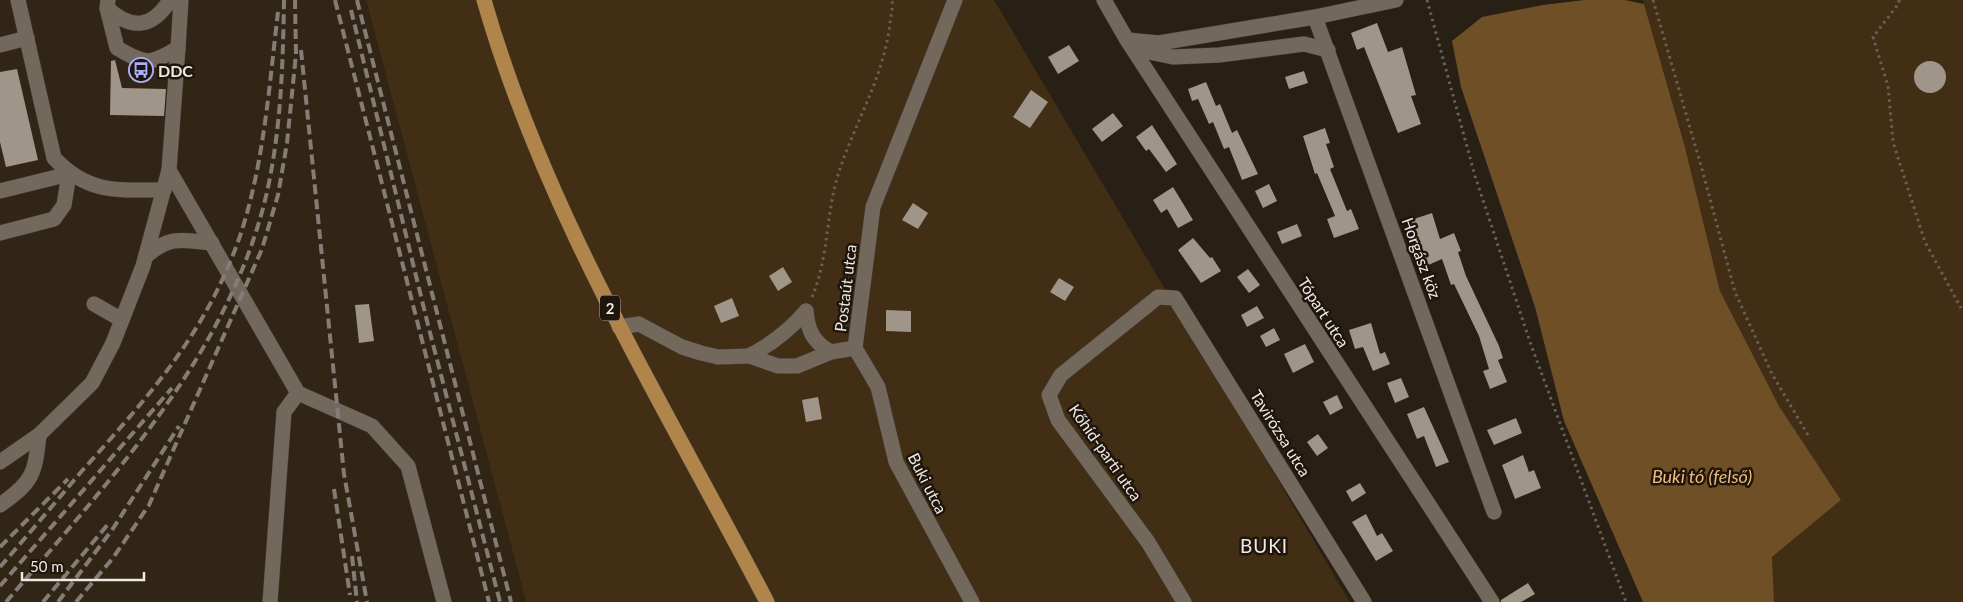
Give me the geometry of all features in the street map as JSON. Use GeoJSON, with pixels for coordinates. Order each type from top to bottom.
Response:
{"type":"FeatureCollection","features":[{"type":"Feature","properties":{"kind":"main road","name":"2"},"geometry":{"type":"LineString","coordinates":[[484,0],[494,35],[540,156],[619,327],[767,602]]}},
{"type":"Feature","properties":{"kind":"street"},"geometry":{"type":"LineString","coordinates":[[18,0],[54,158],[69,174],[110,190],[164,190]]}},
{"type":"Feature","properties":{"kind":"street"},"geometry":{"type":"LineString","coordinates":[[108,4],[121,20],[136,24],[151,20],[164,10],[170,0]]}},
{"type":"Feature","properties":{"kind":"street"},"geometry":{"type":"LineString","coordinates":[[0,462],[39,435],[92,384],[113,343],[146,256],[169,170],[181,0]]}},
{"type":"Feature","properties":{"kind":"street","name":"Postaút utca"},"geometry":{"type":"LineString","coordinates":[[619,327],[639,324],[682,347],[701,353],[718,356],[749,356],[778,366],[797,366],[831,352],[855,348],[872,208],[955,0]]}},
{"type":"Feature","properties":{"kind":"street","name":"Tópart utca"},"geometry":{"type":"LineString","coordinates":[[1104,0],[1127,40],[1492,602]]}},
{"type":"Feature","properties":{"kind":"street"},"geometry":{"type":"LineString","coordinates":[[1127,40],[1159,43],[1315,17],[1391,0]]}},
{"type":"Feature","properties":{"kind":"street"},"geometry":{"type":"LineString","coordinates":[[108,4],[117,48],[139,61],[157,60],[178,48]]}},
{"type":"Feature","properties":{"kind":"street","name":"Horgász köz"},"geometry":{"type":"LineString","coordinates":[[1315,17],[1494,512]]}},
{"type":"Feature","properties":{"kind":"street"},"geometry":{"type":"LineString","coordinates":[[0,46],[27,38]]}},
{"type":"Feature","properties":{"kind":"street"},"geometry":{"type":"LineString","coordinates":[[1127,40],[1149,52],[1173,57],[1218,55],[1304,44],[1328,50]]}},
{"type":"Feature","properties":{"kind":"street"},"geometry":{"type":"LineString","coordinates":[[169,170],[298,393],[372,426],[408,466],[444,602]]}},
{"type":"Feature","properties":{"kind":"street"},"geometry":{"type":"LineString","coordinates":[[0,191],[69,174]]}},
{"type":"Feature","properties":{"kind":"street"},"geometry":{"type":"LineString","coordinates":[[0,233],[54,219],[64,205],[69,174]]}},
{"type":"Feature","properties":{"kind":"street"},"geometry":{"type":"LineString","coordinates":[[146,256],[161,243],[179,240],[212,243]]}},
{"type":"Feature","properties":{"kind":"street","name":"Kőhíd-parti utca"},"geometry":{"type":"LineString","coordinates":[[1158,298],[1061,375],[1050,395],[1058,420],[1148,542],[1184,602]]}},
{"type":"Feature","properties":{"kind":"street","name":"Tavirózsa utca"},"geometry":{"type":"LineString","coordinates":[[1158,298],[1175,298],[1364,602]]}},
{"type":"Feature","properties":{"kind":"street"},"geometry":{"type":"LineString","coordinates":[[94,304],[122,320]]}},
{"type":"Feature","properties":{"kind":"street"},"geometry":{"type":"LineString","coordinates":[[806,311],[812,337],[831,352]]}},
{"type":"Feature","properties":{"kind":"street"},"geometry":{"type":"LineString","coordinates":[[749,356],[772,344],[806,311]]}},
{"type":"Feature","properties":{"kind":"street","name":"Buki utca"},"geometry":{"type":"LineString","coordinates":[[855,348],[878,387],[896,462],[972,602]]}},
{"type":"Feature","properties":{"kind":"street"},"geometry":{"type":"LineString","coordinates":[[270,602],[284,412],[298,393]]}},
{"type":"Feature","properties":{"kind":"street"},"geometry":{"type":"LineString","coordinates":[[0,505],[21,491],[35,468],[39,435]]}},
{"type":"Feature","properties":{"kind":"path"},"geometry":{"type":"LineString","coordinates":[[806,311],[816,288],[823,255],[828,212],[838,177],[879,75],[889,35],[892,0]]}},
{"type":"Feature","properties":{"kind":"path"},"geometry":{"type":"LineString","coordinates":[[1427,0],[1475,176],[1530,342],[1626,602]]}},
{"type":"Feature","properties":{"kind":"path"},"geometry":{"type":"LineString","coordinates":[[1654,0],[1735,292],[1772,374],[1808,435]]}},
{"type":"Feature","properties":{"kind":"path"},"geometry":{"type":"LineString","coordinates":[[1899,0],[1899,3],[1873,37],[1888,86],[1893,142],[1925,242],[1961,308]]}},
{"type":"Feature","properties":{"kind":"shaded area"},"geometry":{"type":"Polygon","coordinates":[[[0,0],[366,0],[526,602],[0,602],[0,0]]]}},
{"type":"Feature","properties":{"kind":"shaded area"},"geometry":{"type":"Polygon","coordinates":[[[366,0],[994,0],[1350,602],[526,602],[366,0]]]}},
{"type":"Feature","properties":{"kind":"shaded area"},"geometry":{"type":"Polygon","coordinates":[[[1643,0],[1963,0],[1963,602],[1774,602],[1772,557],[1841,500],[1779,406],[1720,291],[1685,147],[1643,0]]]}},
{"type":"Feature","properties":{"kind":"water","name":"Buki tó (felső)"},"geometry":{"type":"Polygon","coordinates":[[[1584,0],[1625,0],[1644,4],[1685,147],[1720,291],[1779,406],[1841,500],[1772,557],[1774,602],[1643,602],[1564,421],[1535,307],[1461,87],[1452,41],[1482,17],[1543,5],[1584,0]]]}},
{"type":"Feature","properties":{"kind":"building"},"geometry":{"type":"Polygon","coordinates":[[[1377,23],[1388,52],[1402,47],[1416,95],[1411,96],[1421,124],[1398,133],[1364,47],[1357,50],[1351,33],[1377,23]]]}},
{"type":"Feature","properties":{"kind":"building"},"geometry":{"type":"Polygon","coordinates":[[[1069,45],[1079,61],[1058,74],[1048,57],[1069,45]]]}},
{"type":"Feature","properties":{"kind":"building"},"geometry":{"type":"Polygon","coordinates":[[[115,60],[122,88],[166,89],[164,116],[110,115],[111,61],[115,60]]]}},
{"type":"Feature","properties":{"kind":"building"},"geometry":{"type":"Polygon","coordinates":[[[1930,61],[1936,62],[1941,66],[1945,71],[1945,83],[1941,88],[1936,92],[1930,93],[1924,92],[1919,88],[1915,83],[1914,77],[1915,71],[1919,66],[1924,62],[1930,61]]]}},
{"type":"Feature","properties":{"kind":"building"},"geometry":{"type":"Polygon","coordinates":[[[17,69],[38,160],[6,167],[0,142],[0,72],[17,69]]]}},
{"type":"Feature","properties":{"kind":"building"},"geometry":{"type":"Polygon","coordinates":[[[1304,71],[1308,83],[1289,89],[1285,77],[1304,71]]]}},
{"type":"Feature","properties":{"kind":"building"},"geometry":{"type":"Polygon","coordinates":[[[1206,82],[1216,106],[1220,104],[1232,133],[1237,130],[1258,174],[1242,180],[1229,147],[1224,149],[1213,122],[1209,124],[1198,99],[1192,101],[1188,89],[1206,82]]]}},
{"type":"Feature","properties":{"kind":"building"},"geometry":{"type":"Polygon","coordinates":[[[1031,90],[1048,102],[1030,128],[1013,117],[1031,90]]]}},
{"type":"Feature","properties":{"kind":"building"},"geometry":{"type":"Polygon","coordinates":[[[1113,113],[1123,126],[1102,142],[1092,129],[1113,113]]]}},
{"type":"Feature","properties":{"kind":"building"},"geometry":{"type":"Polygon","coordinates":[[[1152,125],[1177,164],[1166,172],[1149,149],[1146,151],[1136,137],[1152,125]]]}},
{"type":"Feature","properties":{"kind":"building"},"geometry":{"type":"Polygon","coordinates":[[[1325,128],[1330,143],[1326,144],[1334,167],[1330,169],[1347,211],[1351,209],[1359,229],[1334,238],[1327,219],[1335,216],[1317,173],[1315,174],[1303,136],[1325,128]]]}},
{"type":"Feature","properties":{"kind":"building"},"geometry":{"type":"Polygon","coordinates":[[[1269,184],[1277,201],[1263,208],[1255,191],[1269,184]]]}},
{"type":"Feature","properties":{"kind":"building"},"geometry":{"type":"Polygon","coordinates":[[[1173,187],[1193,220],[1178,228],[1167,209],[1161,213],[1153,200],[1173,187]]]}},
{"type":"Feature","properties":{"kind":"building"},"geometry":{"type":"Polygon","coordinates":[[[913,203],[928,213],[918,229],[902,220],[913,203]]]}},
{"type":"Feature","properties":{"kind":"building"},"geometry":{"type":"Polygon","coordinates":[[[1432,213],[1440,239],[1454,233],[1461,251],[1458,252],[1466,276],[1503,358],[1498,360],[1507,382],[1490,389],[1483,371],[1489,369],[1479,336],[1454,284],[1451,285],[1442,259],[1426,266],[1418,249],[1411,220],[1432,213]]]}},
{"type":"Feature","properties":{"kind":"building"},"geometry":{"type":"Polygon","coordinates":[[[1297,224],[1302,236],[1282,244],[1277,232],[1297,224]]]}},
{"type":"Feature","properties":{"kind":"building"},"geometry":{"type":"Polygon","coordinates":[[[1193,238],[1210,258],[1212,257],[1221,271],[1201,283],[1178,250],[1193,238]]]}},
{"type":"Feature","properties":{"kind":"building"},"geometry":{"type":"Polygon","coordinates":[[[783,267],[792,282],[778,291],[769,276],[783,267]]]}},
{"type":"Feature","properties":{"kind":"building"},"geometry":{"type":"Polygon","coordinates":[[[1248,269],[1260,285],[1249,293],[1237,277],[1248,269]]]}},
{"type":"Feature","properties":{"kind":"building"},"geometry":{"type":"Polygon","coordinates":[[[1059,278],[1074,287],[1065,301],[1050,292],[1059,278]]]}},
{"type":"Feature","properties":{"kind":"building"},"geometry":{"type":"Polygon","coordinates":[[[732,298],[739,316],[721,323],[714,306],[732,298]]]}},
{"type":"Feature","properties":{"kind":"building"},"geometry":{"type":"Polygon","coordinates":[[[369,304],[374,341],[359,343],[355,305],[369,304]]]}},
{"type":"Feature","properties":{"kind":"building"},"geometry":{"type":"Polygon","coordinates":[[[1257,306],[1264,318],[1247,327],[1241,315],[1257,306]]]}},
{"type":"Feature","properties":{"kind":"building"},"geometry":{"type":"Polygon","coordinates":[[[886,310],[911,311],[911,332],[886,331],[886,310]]]}},
{"type":"Feature","properties":{"kind":"building"},"geometry":{"type":"Polygon","coordinates":[[[1371,323],[1380,354],[1385,352],[1390,364],[1373,371],[1363,347],[1355,349],[1349,330],[1371,323]]]}},
{"type":"Feature","properties":{"kind":"building"},"geometry":{"type":"Polygon","coordinates":[[[1274,328],[1280,340],[1266,347],[1260,336],[1274,328]]]}},
{"type":"Feature","properties":{"kind":"building"},"geometry":{"type":"Polygon","coordinates":[[[1305,344],[1314,362],[1293,373],[1284,354],[1305,344]]]}},
{"type":"Feature","properties":{"kind":"building"},"geometry":{"type":"Polygon","coordinates":[[[1401,378],[1409,397],[1395,403],[1387,383],[1401,378]]]}},
{"type":"Feature","properties":{"kind":"building"},"geometry":{"type":"Polygon","coordinates":[[[1337,395],[1343,408],[1330,415],[1323,402],[1337,395]]]}},
{"type":"Feature","properties":{"kind":"building"},"geometry":{"type":"Polygon","coordinates":[[[818,397],[822,419],[806,422],[802,400],[818,397]]]}},
{"type":"Feature","properties":{"kind":"building"},"geometry":{"type":"Polygon","coordinates":[[[1424,407],[1449,462],[1436,467],[1424,436],[1417,439],[1407,414],[1424,407]]]}},
{"type":"Feature","properties":{"kind":"building"},"geometry":{"type":"Polygon","coordinates":[[[1516,418],[1522,433],[1494,445],[1487,430],[1516,418]]]}},
{"type":"Feature","properties":{"kind":"building"},"geometry":{"type":"Polygon","coordinates":[[[1318,434],[1328,448],[1317,456],[1307,442],[1318,434]]]}},
{"type":"Feature","properties":{"kind":"building"},"geometry":{"type":"Polygon","coordinates":[[[1523,455],[1529,472],[1534,470],[1541,488],[1515,499],[1502,465],[1523,455]]]}},
{"type":"Feature","properties":{"kind":"building"},"geometry":{"type":"Polygon","coordinates":[[[1360,483],[1366,493],[1352,502],[1346,491],[1360,483]]]}},
{"type":"Feature","properties":{"kind":"building"},"geometry":{"type":"Polygon","coordinates":[[[1366,514],[1377,536],[1382,533],[1393,551],[1376,561],[1352,522],[1366,514]]]}},
{"type":"Feature","properties":{"kind":"building"},"geometry":{"type":"Polygon","coordinates":[[[1528,583],[1535,594],[1521,602],[1501,602],[1501,600],[1528,583]]]}},
{"type":"Feature","properties":{"kind":"railway"},"geometry":{"type":"LineString","coordinates":[[6,602],[125,461],[162,412],[196,360],[225,307],[249,251],[267,192],[272,168],[280,96],[284,0]]}},
{"type":"Feature","properties":{"kind":"railway"},"geometry":{"type":"LineString","coordinates":[[76,602],[113,558],[149,505],[262,249],[278,195],[287,143],[296,54],[295,0]]}},
{"type":"Feature","properties":{"kind":"railway"},"geometry":{"type":"LineString","coordinates":[[335,0],[489,602]]}},
{"type":"Feature","properties":{"kind":"railway"},"geometry":{"type":"LineString","coordinates":[[357,0],[511,602]]}},
{"type":"Feature","properties":{"kind":"railway"},"geometry":{"type":"LineString","coordinates":[[351,10],[428,325],[500,602]]}},
{"type":"Feature","properties":{"kind":"railway"},"geometry":{"type":"LineString","coordinates":[[0,567],[152,390],[173,363],[210,304],[240,236],[255,181],[265,125],[278,12]]}},
{"type":"Feature","properties":{"kind":"railway"},"geometry":{"type":"LineString","coordinates":[[301,50],[344,474],[367,602]]}},
{"type":"Feature","properties":{"kind":"railway"},"geometry":{"type":"LineString","coordinates":[[0,586],[172,388]]}},
{"type":"Feature","properties":{"kind":"railway"},"geometry":{"type":"LineString","coordinates":[[58,602],[112,530],[179,426]]}},
{"type":"Feature","properties":{"kind":"railway"},"geometry":{"type":"LineString","coordinates":[[0,547],[68,479]]}},
{"type":"Feature","properties":{"kind":"railway"},"geometry":{"type":"LineString","coordinates":[[334,489],[350,595]]}},
{"type":"Feature","properties":{"kind":"railway"},"geometry":{"type":"LineString","coordinates":[[43,602],[109,523]]}},
{"type":"Feature","properties":{"kind":"railway"},"geometry":{"type":"LineString","coordinates":[[352,556],[357,602]]}},
{"type":"Feature","properties":{"kind":"place","name":"DDC"},"geometry":{"type":"Point","coordinates":[141,70]}},
{"type":"Feature","properties":{"kind":"district","name":"BUKI"},"geometry":{"type":"Point","coordinates":[1264,545]}}]}
